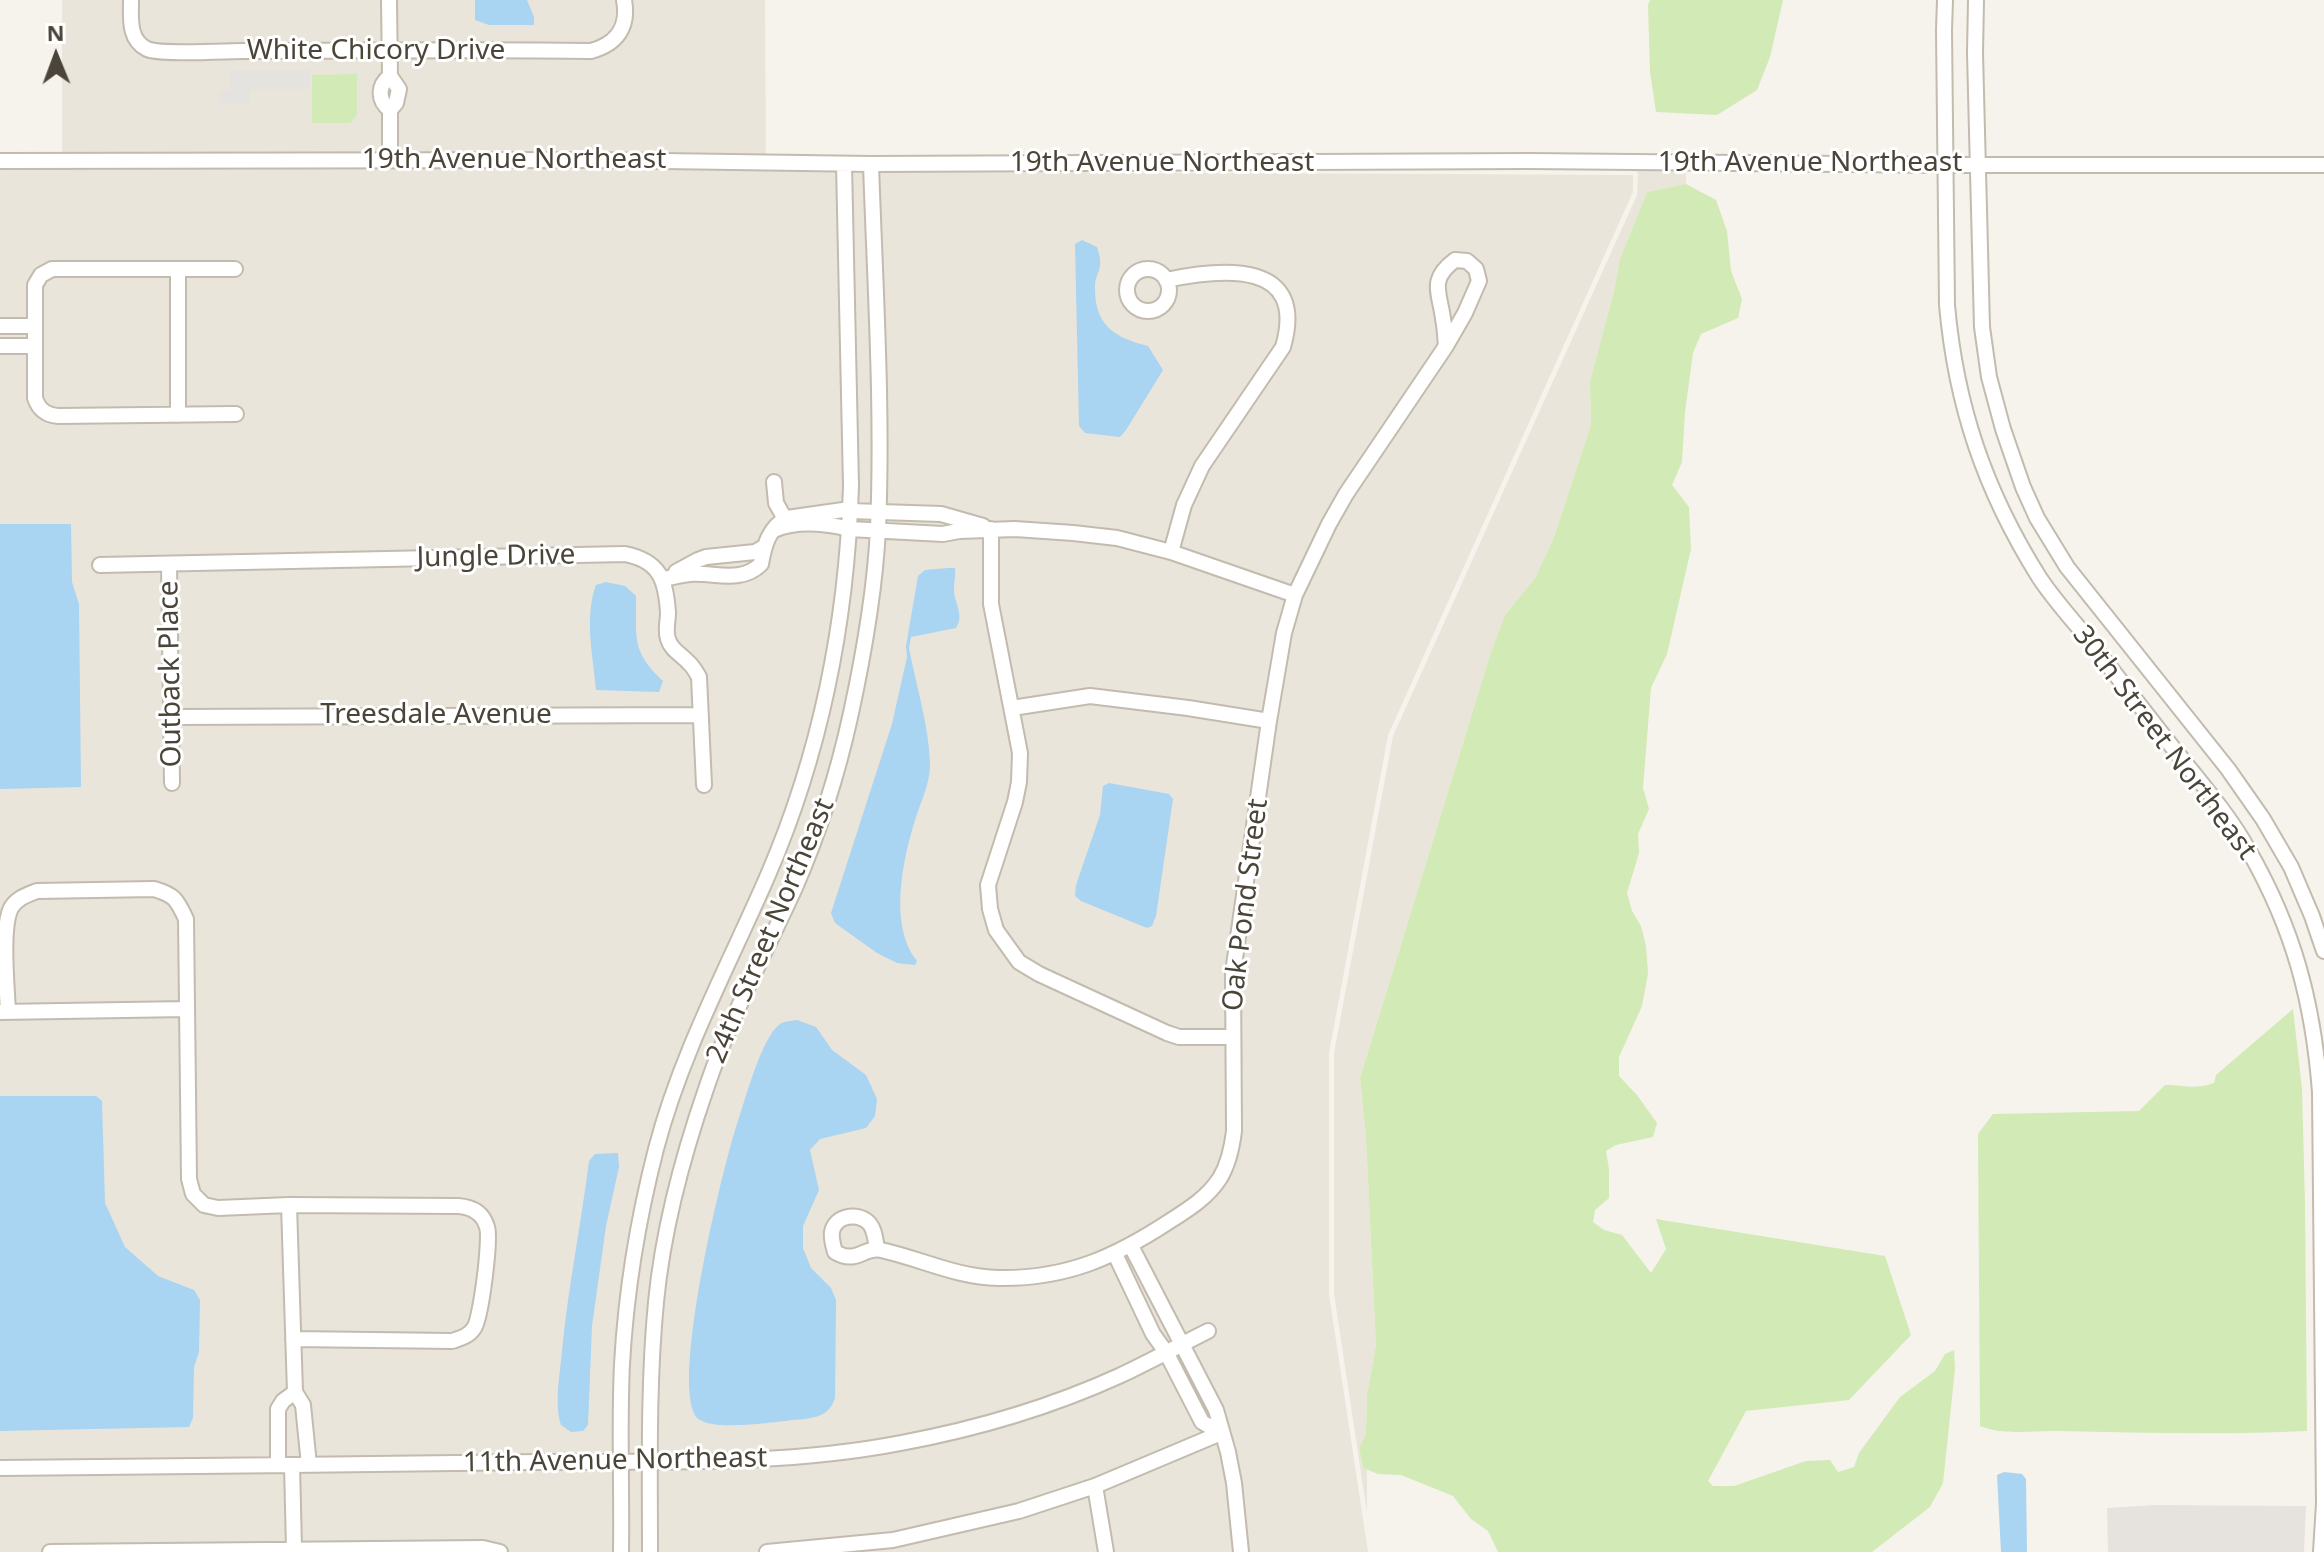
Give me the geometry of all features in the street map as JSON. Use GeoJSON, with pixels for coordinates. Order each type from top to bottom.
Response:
{"type":"FeatureCollection","features":[{"type":"Feature","properties":{"kind":"street","name":"White Chicory Drive"},"geometry":{"type":"LineString","coordinates":[[131,0],[131,27],[137,40],[147,49],[176,51],[591,51],[612,43],[619,36],[626,12],[624,0]]}},
{"type":"Feature","properties":{"kind":"street"},"geometry":{"type":"LineString","coordinates":[[389,0],[390,76],[399,89],[399,97],[390,110],[390,159]]}},
{"type":"Feature","properties":{"kind":"street","name":"30th Street Northeast"},"geometry":{"type":"LineString","coordinates":[[1945,0],[1947,292],[1951,347],[1974,444],[1990,488],[2041,580],[2248,848],[2277,905],[2296,953],[2309,1001],[2320,1092],[2324,1461],[2321,1552]]}},
{"type":"Feature","properties":{"kind":"street","name":"30th Street Northeast"},"geometry":{"type":"LineString","coordinates":[[1976,0],[1979,275],[1984,339],[1989,377],[2023,487],[2037,518],[2067,567],[2228,769],[2263,819],[2291,867],[2324,951]]}},
{"type":"Feature","properties":{"kind":"street","name":"19th Avenue Northeast"},"geometry":{"type":"LineString","coordinates":[[0,161],[390,159],[844,164],[1529,161],[2324,165]]}},
{"type":"Feature","properties":{"kind":"street","name":"24th Street Northeast"},"geometry":{"type":"LineString","coordinates":[[621,1552],[622,1365],[638,1235],[656,1148],[679,1075],[790,820],[825,699],[841,614],[850,510],[844,164]]}},
{"type":"Feature","properties":{"kind":"street","name":"24th Street Northeast"},"geometry":{"type":"LineString","coordinates":[[650,1552],[651,1370],[656,1299],[665,1241],[685,1156],[707,1085],[734,1014],[794,890],[821,819],[851,713],[871,596],[878,531],[879,423],[871,164]]}},
{"type":"Feature","properties":{"kind":"street","name":"Oak Pond Street"},"geometry":{"type":"LineString","coordinates":[[877,1248],[963,1274],[999,1278],[1070,1270],[1131,1246],[1202,1200],[1220,1178],[1231,1154],[1234,1131],[1233,972],[1284,633],[1295,595],[1329,524],[1346,494],[1446,346],[1465,313],[1479,281],[1476,269],[1467,261],[1455,260],[1442,269],[1438,283],[1437,297],[1443,316],[1446,346]]}},
{"type":"Feature","properties":{"kind":"street"},"geometry":{"type":"LineString","coordinates":[[235,269],[46,271],[35,285],[35,398],[49,415],[236,414]]}},
{"type":"Feature","properties":{"kind":"street"},"geometry":{"type":"LineString","coordinates":[[178,270],[178,415]]}},
{"type":"Feature","properties":{"kind":"street"},"geometry":{"type":"LineString","coordinates":[[1166,280],[1203,272],[1246,273],[1266,280],[1282,295],[1289,311],[1289,327],[1283,347],[1202,466],[1184,505],[1171,552]]}},
{"type":"Feature","properties":{"kind":"street"},"geometry":{"type":"LineString","coordinates":[[0,326],[35,326]]}},
{"type":"Feature","properties":{"kind":"street"},"geometry":{"type":"LineString","coordinates":[[0,346],[35,346]]}},
{"type":"Feature","properties":{"kind":"street"},"geometry":{"type":"LineString","coordinates":[[774,482],[776,503],[785,519]]}},
{"type":"Feature","properties":{"kind":"street"},"geometry":{"type":"LineString","coordinates":[[704,785],[699,677],[691,664],[674,651],[667,638],[664,579],[698,560],[755,552],[762,548],[785,519],[850,510],[941,514],[991,529]]}},
{"type":"Feature","properties":{"kind":"street"},"geometry":{"type":"LineString","coordinates":[[774,530],[807,524],[943,534],[991,529],[1117,538],[1171,552],[1295,595]]}},
{"type":"Feature","properties":{"kind":"street"},"geometry":{"type":"LineString","coordinates":[[991,529],[991,604],[1020,753],[1019,782],[988,885],[996,930],[1019,962],[1167,1033],[1179,1037],[1233,1037]]}},
{"type":"Feature","properties":{"kind":"street","name":"Jungle Drive"},"geometry":{"type":"LineString","coordinates":[[100,565],[625,554],[641,558],[664,579]]}},
{"type":"Feature","properties":{"kind":"street","name":"Outback Place"},"geometry":{"type":"LineString","coordinates":[[169,564],[172,783]]}},
{"type":"Feature","properties":{"kind":"street"},"geometry":{"type":"LineString","coordinates":[[1012,708],[1090,696],[1269,721]]}},
{"type":"Feature","properties":{"kind":"street","name":"Treesdale Avenue"},"geometry":{"type":"LineString","coordinates":[[172,717],[701,715]]}},
{"type":"Feature","properties":{"kind":"street"},"geometry":{"type":"LineString","coordinates":[[187,1009],[4,1012],[6,924],[11,908],[20,897],[37,891],[154,889],[177,900],[186,919],[189,1179],[193,1194],[204,1205],[218,1208],[289,1205],[466,1207],[480,1214],[488,1233],[479,1316],[474,1329],[462,1338],[452,1341],[293,1339]]}},
{"type":"Feature","properties":{"kind":"street"},"geometry":{"type":"LineString","coordinates":[[289,1205],[295,1392],[303,1405],[309,1465]]}},
{"type":"Feature","properties":{"kind":"street"},"geometry":{"type":"LineString","coordinates":[[1131,1246],[1216,1410],[1234,1483],[1241,1552]]}},
{"type":"Feature","properties":{"kind":"street"},"geometry":{"type":"LineString","coordinates":[[1115,1254],[1153,1334],[1166,1352],[1202,1422],[1221,1433]]}},
{"type":"Feature","properties":{"kind":"street","name":"11th Avenue Northeast"},"geometry":{"type":"LineString","coordinates":[[0,1468],[750,1460],[824,1455],[902,1443],[1059,1401],[1121,1375],[1208,1331]]}},
{"type":"Feature","properties":{"kind":"street"},"geometry":{"type":"LineString","coordinates":[[294,1549],[278,1409],[295,1392]]}},
{"type":"Feature","properties":{"kind":"street"},"geometry":{"type":"LineString","coordinates":[[767,1552],[893,1540],[1019,1511],[1095,1486],[1221,1433]]}},
{"type":"Feature","properties":{"kind":"street"},"geometry":{"type":"LineString","coordinates":[[1095,1486],[1106,1552]]}},
{"type":"Feature","properties":{"kind":"street"},"geometry":{"type":"LineString","coordinates":[[50,1552],[483,1548],[500,1552]]}},
{"type":"Feature","properties":{"kind":"shaded area"},"geometry":{"type":"Polygon","coordinates":[[[62,0],[765,0],[766,171],[1633,175],[1633,192],[1388,735],[1329,1053],[1329,1294],[1368,1552],[0,1552],[0,168],[62,168],[62,0]]]}},
{"type":"Feature","properties":{"kind":"shaded area"},"geometry":{"type":"Polygon","coordinates":[[[229,70],[310,70],[310,89],[250,90],[249,104],[220,105],[220,91],[229,90],[229,70]]]}},
{"type":"Feature","properties":{"kind":"shaded area"},"geometry":{"type":"Polygon","coordinates":[[[1363,168],[1686,169],[1686,184],[1647,192],[1620,259],[1590,381],[1591,425],[1553,540],[1535,578],[1505,615],[1490,655],[1360,1078],[1366,1138],[1376,1347],[1367,1395],[1366,1434],[1359,1448],[1363,1468],[1367,1469],[1367,1513],[1334,1294],[1334,1053],[1393,736],[1637,195],[1638,173],[1633,169],[1363,168]]]}},
{"type":"Feature","properties":{"kind":"shaded area"},"geometry":{"type":"Polygon","coordinates":[[[2153,1505],[2306,1506],[2304,1552],[2108,1552],[2107,1508],[2153,1505]]]}},
{"type":"Feature","properties":{"kind":"green space"},"geometry":{"type":"Polygon","coordinates":[[[1650,0],[1783,0],[1770,57],[1757,90],[1717,115],[1656,112],[1650,72],[1650,0]]]}},
{"type":"Feature","properties":{"kind":"green space"},"geometry":{"type":"Polygon","coordinates":[[[357,74],[357,115],[350,123],[312,123],[312,75],[357,74]]]}},
{"type":"Feature","properties":{"kind":"green space"},"geometry":{"type":"Polygon","coordinates":[[[1686,184],[1716,200],[1727,231],[1731,271],[1742,299],[1738,318],[1701,334],[1693,353],[1682,462],[1672,485],[1689,507],[1691,549],[1667,654],[1651,688],[1643,788],[1649,809],[1638,834],[1639,853],[1627,893],[1632,911],[1641,926],[1648,974],[1642,1006],[1619,1057],[1619,1076],[1657,1123],[1653,1137],[1616,1145],[1606,1151],[1609,1198],[1595,1210],[1593,1222],[1604,1230],[1622,1235],[1651,1273],[1666,1249],[1656,1219],[1885,1256],[1911,1335],[1849,1400],[1746,1411],[1708,1481],[1713,1486],[1734,1486],[1806,1461],[1830,1460],[1838,1472],[1854,1467],[1859,1453],[1900,1397],[1935,1371],[1945,1354],[1954,1350],[1955,1369],[1943,1483],[1930,1507],[1872,1552],[1498,1552],[1488,1531],[1471,1519],[1453,1496],[1401,1475],[1378,1474],[1363,1468],[1359,1448],[1366,1434],[1367,1395],[1376,1346],[1366,1138],[1360,1078],[1490,655],[1505,615],[1535,578],[1553,540],[1591,425],[1590,381],[1620,259],[1647,192],[1686,184]]]}},
{"type":"Feature","properties":{"kind":"green space"},"geometry":{"type":"Polygon","coordinates":[[[2293,1009],[2302,1089],[2307,1431],[2019,1432],[1980,1426],[1978,1134],[1993,1114],[2139,1111],[2165,1085],[2195,1087],[2214,1083],[2216,1075],[2293,1009]]]}},
{"type":"Feature","properties":{"kind":"water"},"geometry":{"type":"Polygon","coordinates":[[[475,0],[527,0],[534,25],[489,25],[475,20],[475,0]]]}},
{"type":"Feature","properties":{"kind":"water"},"geometry":{"type":"Polygon","coordinates":[[[1082,240],[1097,247],[1099,254],[1100,264],[1095,282],[1102,319],[1115,333],[1148,346],[1163,370],[1120,437],[1085,433],[1079,426],[1075,244],[1082,240]]]}},
{"type":"Feature","properties":{"kind":"water"},"geometry":{"type":"Polygon","coordinates":[[[0,524],[71,524],[72,582],[79,604],[81,787],[0,789],[0,524]]]}},
{"type":"Feature","properties":{"kind":"water"},"geometry":{"type":"Polygon","coordinates":[[[955,568],[954,594],[959,613],[956,628],[911,637],[909,648],[925,720],[930,771],[907,852],[901,891],[903,929],[917,961],[915,965],[897,963],[877,953],[835,923],[831,913],[892,724],[907,657],[906,646],[918,576],[925,570],[955,568]]]}},
{"type":"Feature","properties":{"kind":"water"},"geometry":{"type":"Polygon","coordinates":[[[606,582],[625,586],[636,596],[636,633],[640,652],[663,681],[659,692],[596,690],[590,637],[592,597],[596,585],[606,582]]]}},
{"type":"Feature","properties":{"kind":"water"},"geometry":{"type":"Polygon","coordinates":[[[1109,783],[1169,794],[1173,799],[1156,916],[1152,926],[1147,928],[1075,896],[1100,815],[1103,786],[1109,783]]]}},
{"type":"Feature","properties":{"kind":"water"},"geometry":{"type":"Polygon","coordinates":[[[797,1020],[816,1027],[832,1050],[866,1075],[877,1099],[875,1116],[866,1128],[820,1139],[810,1150],[819,1190],[803,1226],[803,1248],[811,1268],[831,1288],[836,1300],[835,1398],[822,1415],[808,1418],[741,1425],[707,1423],[700,1420],[691,1403],[690,1370],[693,1327],[711,1229],[730,1147],[760,1056],[780,1024],[797,1020]]]}},
{"type":"Feature","properties":{"kind":"water"},"geometry":{"type":"Polygon","coordinates":[[[0,1096],[96,1096],[102,1101],[105,1203],[125,1247],[158,1276],[194,1290],[200,1300],[199,1352],[194,1367],[193,1418],[189,1427],[0,1431],[0,1096]]]}},
{"type":"Feature","properties":{"kind":"water"},"geometry":{"type":"Polygon","coordinates":[[[618,1153],[619,1167],[606,1226],[592,1326],[588,1425],[583,1431],[571,1432],[561,1425],[558,1388],[589,1161],[595,1154],[618,1153]]]}},
{"type":"Feature","properties":{"kind":"water"},"geometry":{"type":"Polygon","coordinates":[[[2004,1472],[2022,1474],[2026,1479],[2027,1552],[2001,1552],[1997,1475],[2004,1472]]]}}]}
